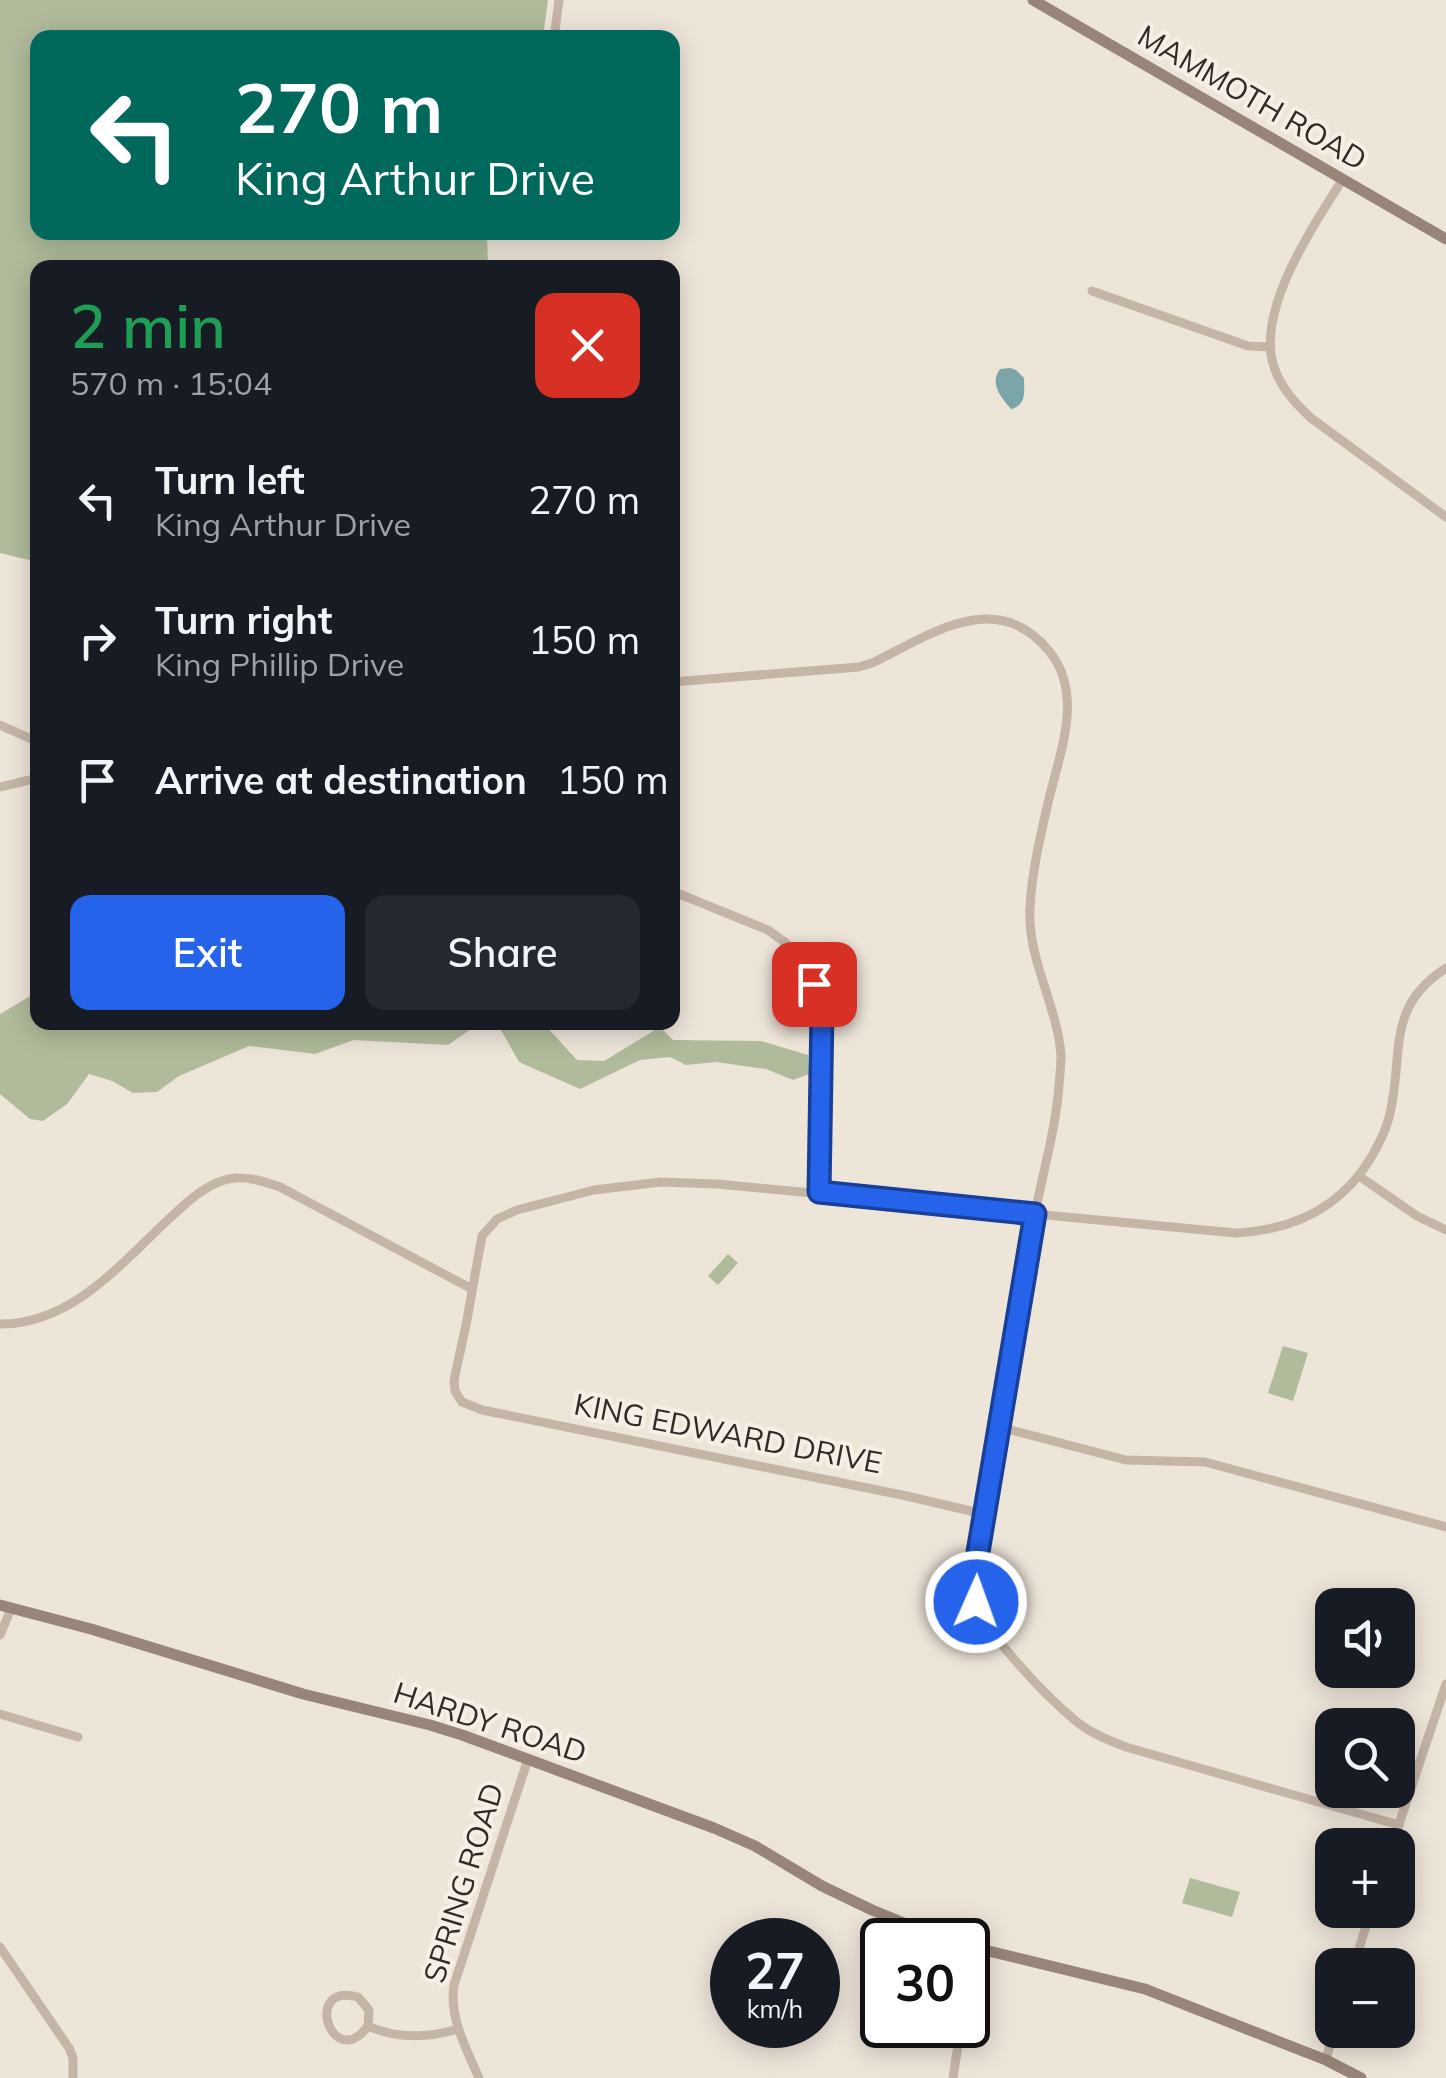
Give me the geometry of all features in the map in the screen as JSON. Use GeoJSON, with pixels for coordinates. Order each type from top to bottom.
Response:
{"type":"FeatureCollection","features":[{"type":"Feature","properties":{"kind":"street"},"geometry":{"type":"LineString","coordinates":[[555,30],[559,0]]}},
{"type":"Feature","properties":{"kind":"street","name":"MAMMOTH ROAD"},"geometry":{"type":"LineString","coordinates":[[1033,0],[1446,239]]}},
{"type":"Feature","properties":{"kind":"street"},"geometry":{"type":"LineString","coordinates":[[1343,179],[1292,266],[1272,330],[1273,364],[1294,402],[1311,418],[1446,517]]}},
{"type":"Feature","properties":{"kind":"street"},"geometry":{"type":"LineString","coordinates":[[1092,290],[1248,346],[1271,347]]}},
{"type":"Feature","properties":{"kind":"street"},"geometry":{"type":"LineString","coordinates":[[680,681],[859,667],[948,625],[974,619],[1018,626],[1052,655],[1064,678],[1068,712],[1037,857],[1030,913],[1032,946],[1061,1056],[1059,1090],[984,1514],[974,1592],[985,1623],[1021,1666],[1076,1722],[1095,1734],[1126,1747],[1399,1825]]}},
{"type":"Feature","properties":{"kind":"street"},"geometry":{"type":"LineString","coordinates":[[0,725],[30,738]]}},
{"type":"Feature","properties":{"kind":"street"},"geometry":{"type":"LineString","coordinates":[[0,787],[30,780]]}},
{"type":"Feature","properties":{"kind":"street"},"geometry":{"type":"LineString","coordinates":[[680,894],[768,930],[786,943],[812,979],[822,1011],[819,1192]]}},
{"type":"Feature","properties":{"kind":"street"},"geometry":{"type":"LineString","coordinates":[[0,1324],[41,1318],[72,1304],[113,1272],[187,1202],[205,1189],[237,1178],[280,1187],[472,1289],[482,1236],[497,1219],[594,1190],[660,1182],[819,1192],[1214,1232],[1259,1232],[1292,1224],[1323,1210],[1358,1176],[1379,1143],[1388,1122],[1400,1032],[1408,1006],[1426,982],[1446,968]]}},
{"type":"Feature","properties":{"kind":"street"},"geometry":{"type":"LineString","coordinates":[[1358,1176],[1417,1216],[1446,1230]]}},
{"type":"Feature","properties":{"kind":"street","name":"KING EDWARD DRIVE"},"geometry":{"type":"LineString","coordinates":[[472,1289],[454,1380],[462,1402],[501,1414],[984,1514]]}},
{"type":"Feature","properties":{"kind":"street"},"geometry":{"type":"LineString","coordinates":[[999,1427],[1126,1460],[1204,1462],[1446,1526]]}},
{"type":"Feature","properties":{"kind":"street"},"geometry":{"type":"LineString","coordinates":[[0,1635],[5,1607]]}},
{"type":"Feature","properties":{"kind":"street","name":"HARDY ROAD"},"geometry":{"type":"LineString","coordinates":[[5,1607],[91,1629],[292,1691],[430,1725],[741,1840],[839,1894],[894,1918]]}},
{"type":"Feature","properties":{"kind":"street"},"geometry":{"type":"LineString","coordinates":[[1398,1828],[1446,1684]]}},
{"type":"Feature","properties":{"kind":"street"},"geometry":{"type":"LineString","coordinates":[[0,1714],[78,1737]]}},
{"type":"Feature","properties":{"kind":"street","name":"SPRING ROAD"},"geometry":{"type":"LineString","coordinates":[[479,2078],[458,2029],[453,2008],[454,1985],[528,1760]]}},
{"type":"Feature","properties":{"kind":"street"},"geometry":{"type":"LineString","coordinates":[[0,1947],[70,2048],[73,2078]]}},
{"type":"Feature","properties":{"kind":"street"},"geometry":{"type":"LineString","coordinates":[[990,1951],[1145,1988],[1326,2060],[1360,2078]]}},
{"type":"Feature","properties":{"kind":"street"},"geometry":{"type":"LineString","coordinates":[[341,1996],[358,1997],[369,2010],[368,2026],[355,2038],[338,2037],[327,2024],[328,2007],[341,1996]]}},
{"type":"Feature","properties":{"kind":"street"},"geometry":{"type":"LineString","coordinates":[[368,2026],[382,2032],[424,2037],[458,2029]]}},
{"type":"Feature","properties":{"kind":"street"},"geometry":{"type":"LineString","coordinates":[[952,2078],[958,2048]]}},
{"type":"Feature","properties":{"kind":"street"},"geometry":{"type":"LineString","coordinates":[[1326,2060],[1329,2048]]}},
{"type":"Feature","properties":{"kind":"green space"},"geometry":{"type":"Polygon","coordinates":[[[0,0],[548,0],[544,30],[30,30],[30,240],[487,240],[488,260],[30,260],[30,560],[0,553],[0,0]]]}},
{"type":"Feature","properties":{"kind":"green space"},"geometry":{"type":"Polygon","coordinates":[[[30,996],[30,1030],[470,1030],[448,1045],[354,1040],[315,1054],[249,1046],[179,1076],[157,1092],[133,1093],[89,1074],[67,1104],[43,1121],[30,1119],[0,1094],[0,1014],[30,996]]]}},
{"type":"Feature","properties":{"kind":"green space"},"geometry":{"type":"Polygon","coordinates":[[[501,1030],[549,1030],[577,1060],[604,1061],[655,1030],[663,1030],[673,1040],[761,1041],[808,1055],[809,1074],[793,1080],[766,1069],[716,1062],[686,1065],[670,1057],[640,1060],[580,1089],[519,1062],[501,1030]]]}},
{"type":"Feature","properties":{"kind":"green space"},"geometry":{"type":"Polygon","coordinates":[[[728,1254],[738,1263],[718,1285],[708,1276],[728,1254]]]}},
{"type":"Feature","properties":{"kind":"green space"},"geometry":{"type":"Polygon","coordinates":[[[1283,1346],[1308,1353],[1293,1401],[1268,1393],[1283,1346]]]}},
{"type":"Feature","properties":{"kind":"green space"},"geometry":{"type":"Polygon","coordinates":[[[1190,1878],[1240,1892],[1232,1917],[1182,1903],[1190,1878]]]}},
{"type":"Feature","properties":{"kind":"water"},"geometry":{"type":"Polygon","coordinates":[[[1010,368],[1024,378],[1022,401],[1011,409],[996,380],[1000,369],[1010,368]]]}},
{"type":"Feature","properties":{"kind":"route"},"geometry":{"type":"LineString","coordinates":[[814,984],[822,1011],[819,1192],[1035,1214],[975,1570],[976,1602]]}}]}
